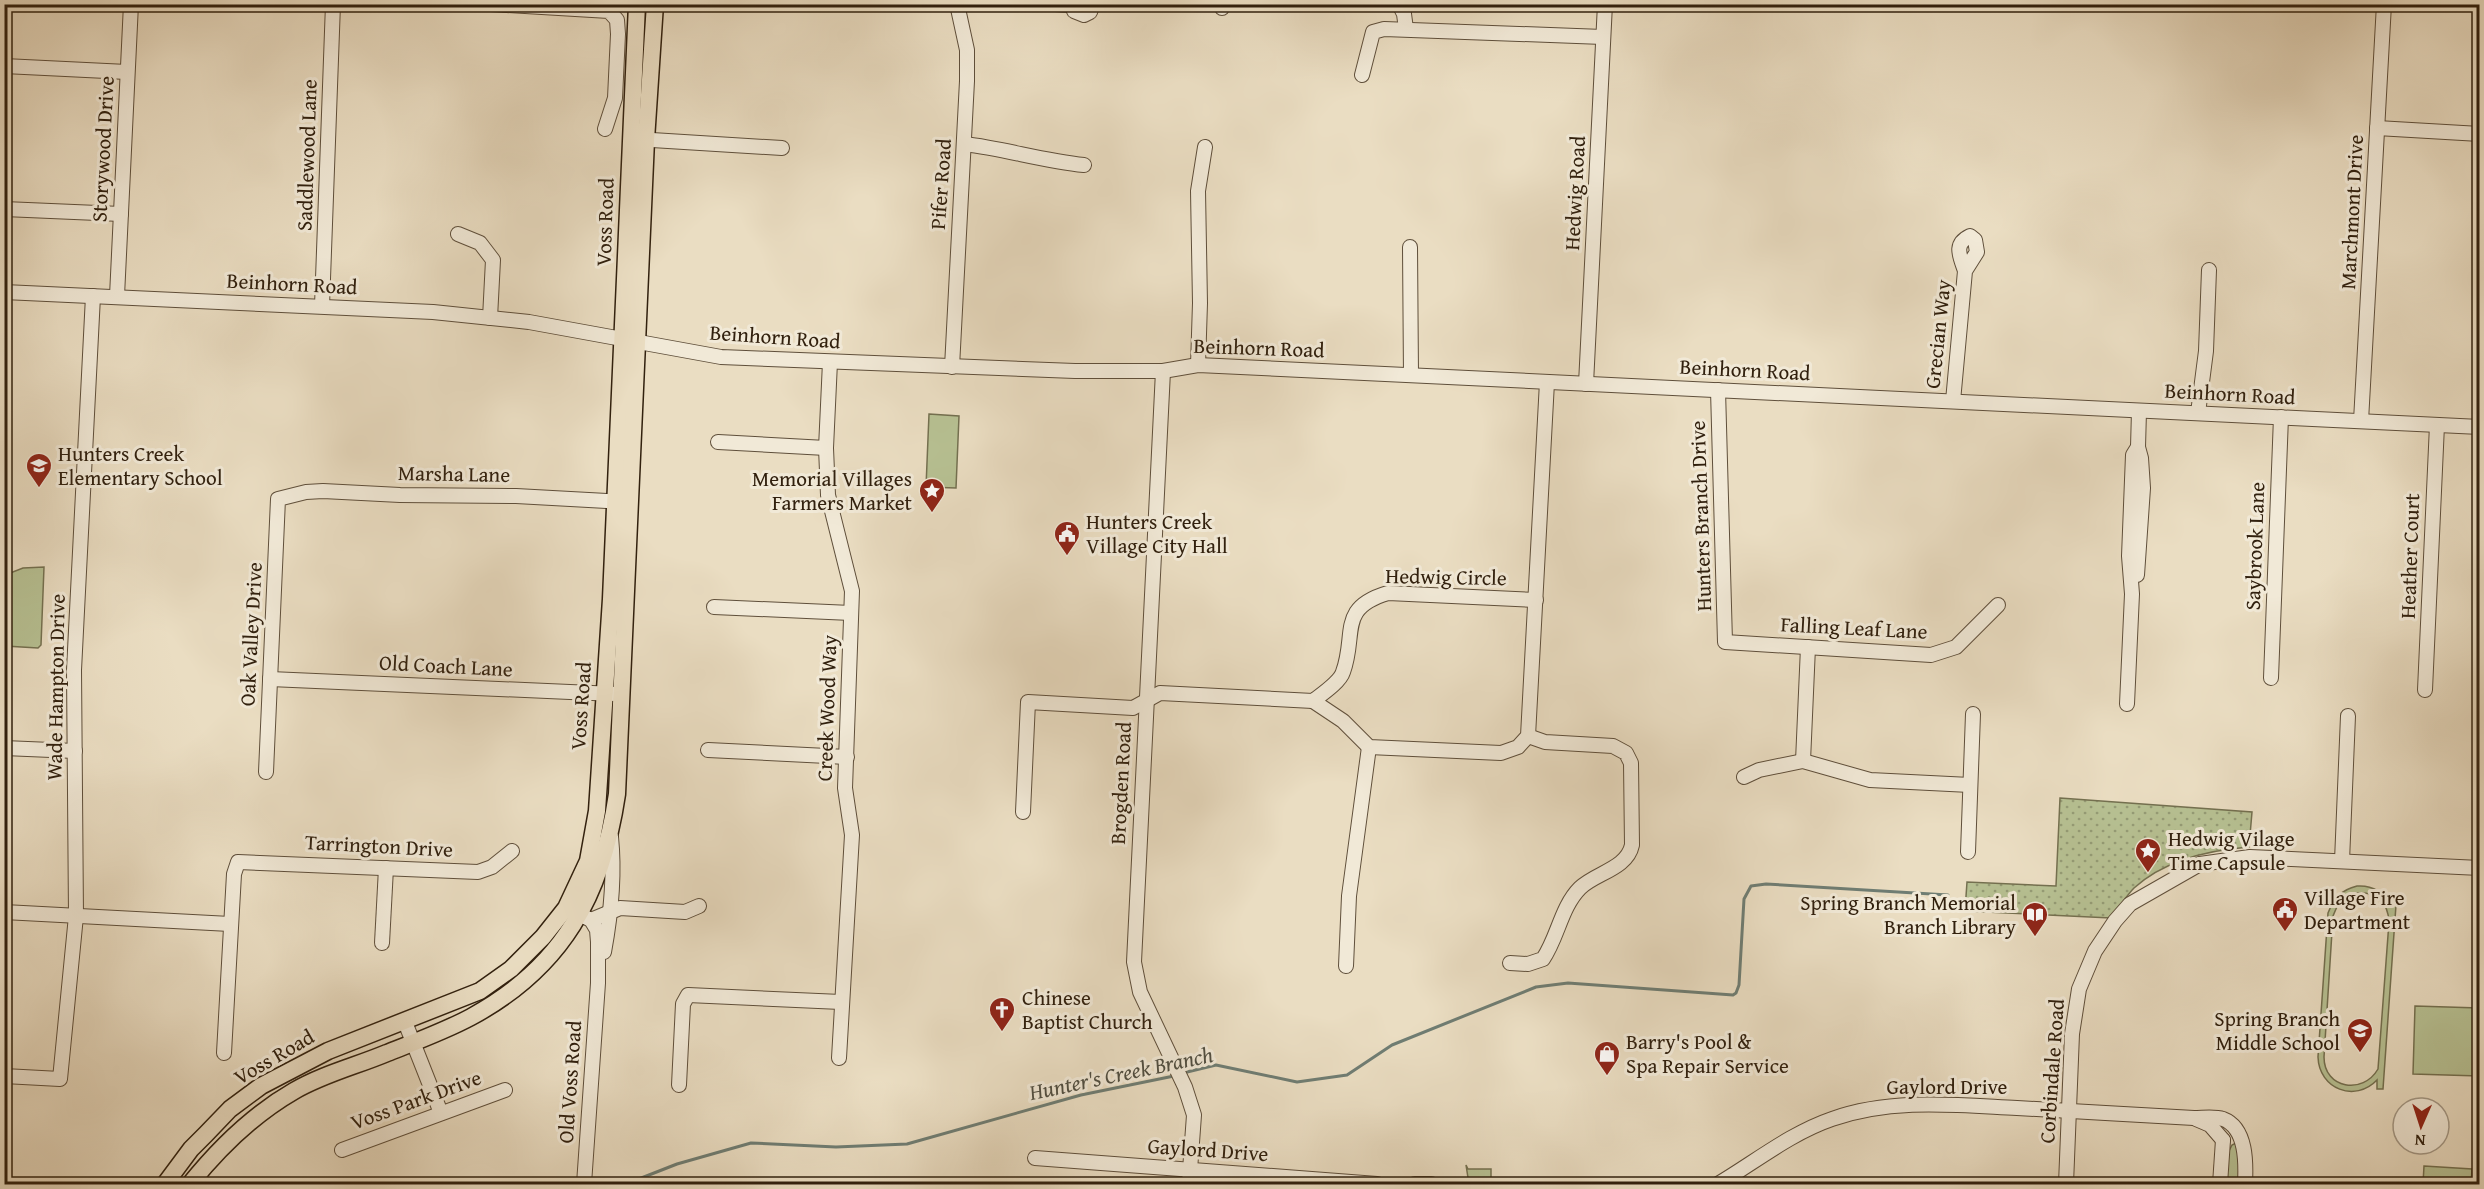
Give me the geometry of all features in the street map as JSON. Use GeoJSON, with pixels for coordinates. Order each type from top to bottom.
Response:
{"type":"FeatureCollection","features":[{"type":"Feature","properties":{"kind":"main road","name":"Voss Road"},"geometry":{"type":"LineString","coordinates":[[165,1185],[191,1149],[230,1109],[261,1086],[328,1051],[480,991],[511,969],[543,937],[579,914],[597,811],[612,694],[639,139],[637,4]]}},
{"type":"Feature","properties":{"kind":"main road","name":"Voss Road"},"geometry":{"type":"LineString","coordinates":[[639,139],[655,4]]}},
{"type":"Feature","properties":{"kind":"main road","name":"Voss Road"},"geometry":{"type":"LineString","coordinates":[[190,1185],[209,1160],[261,1112],[275,1103],[324,1077],[470,1018],[526,980],[548,959],[579,914],[595,882],[610,835],[617,794],[612,694]]}},
{"type":"Feature","properties":{"kind":"main road"},"geometry":{"type":"LineString","coordinates":[[261,1086],[275,1103]]}},
{"type":"Feature","properties":{"kind":"street","name":"Storywood Drive"},"geometry":{"type":"LineString","coordinates":[[117,296],[131,4]]}},
{"type":"Feature","properties":{"kind":"street","name":"Saddlewood Lane"},"geometry":{"type":"LineString","coordinates":[[322,306],[333,4]]}},
{"type":"Feature","properties":{"kind":"street"},"geometry":{"type":"LineString","coordinates":[[491,4],[609,11],[617,20],[618,34],[615,98],[605,129]]}},
{"type":"Feature","properties":{"kind":"street","name":"Pifer Road"},"geometry":{"type":"LineString","coordinates":[[952,367],[965,144],[967,50],[957,4]]}},
{"type":"Feature","properties":{"kind":"street"},"geometry":{"type":"LineString","coordinates":[[1055,4],[1072,5],[1074,11],[1084,15],[1090,12],[1093,4]]}},
{"type":"Feature","properties":{"kind":"street"},"geometry":{"type":"LineString","coordinates":[[1399,4],[1404,14],[1406,29]]}},
{"type":"Feature","properties":{"kind":"street","name":"Hedwig Road"},"geometry":{"type":"LineString","coordinates":[[1586,384],[1605,4]]}},
{"type":"Feature","properties":{"kind":"street","name":"Marchmont Drive"},"geometry":{"type":"LineString","coordinates":[[2361,421],[2384,4]]}},
{"type":"Feature","properties":{"kind":"street"},"geometry":{"type":"LineString","coordinates":[[1362,75],[1373,32],[1384,29],[1603,37]]}},
{"type":"Feature","properties":{"kind":"street"},"geometry":{"type":"LineString","coordinates":[[4,66],[128,72]]}},
{"type":"Feature","properties":{"kind":"street"},"geometry":{"type":"LineString","coordinates":[[2377,128],[2480,134]]}},
{"type":"Feature","properties":{"kind":"street"},"geometry":{"type":"LineString","coordinates":[[639,139],[782,148]]}},
{"type":"Feature","properties":{"kind":"street"},"geometry":{"type":"LineString","coordinates":[[965,144],[1084,165]]}},
{"type":"Feature","properties":{"kind":"street"},"geometry":{"type":"LineString","coordinates":[[1198,365],[1200,303],[1197,190],[1204,147]]}},
{"type":"Feature","properties":{"kind":"street"},"geometry":{"type":"LineString","coordinates":[[4,209],[121,214]]}},
{"type":"Feature","properties":{"kind":"street"},"geometry":{"type":"LineString","coordinates":[[458,234],[480,243],[493,260],[490,318]]}},
{"type":"Feature","properties":{"kind":"street"},"geometry":{"type":"LineString","coordinates":[[1410,247],[1411,375]]}},
{"type":"Feature","properties":{"kind":"street"},"geometry":{"type":"LineString","coordinates":[[2198,413],[2206,351],[2209,270]]}},
{"type":"Feature","properties":{"kind":"street","name":"Grecian Way"},"geometry":{"type":"LineString","coordinates":[[1953,401],[1965,271]]}},
{"type":"Feature","properties":{"kind":"street","name":"Beinhorn Road"},"geometry":{"type":"LineString","coordinates":[[4,292],[433,312],[529,322],[721,357],[1075,371],[1163,371],[1198,365],[2480,427]]}},
{"type":"Feature","properties":{"kind":"street","name":"Wade Hampton Drive"},"geometry":{"type":"LineString","coordinates":[[4,1076],[60,1079],[76,916],[74,670],[93,296]]}},
{"type":"Feature","properties":{"kind":"street","name":"Creek Wood Way"},"geometry":{"type":"LineString","coordinates":[[830,362],[826,447],[828,495],[852,591],[845,788],[852,835],[839,1058]]}},
{"type":"Feature","properties":{"kind":"street","name":"Brogden Road"},"geometry":{"type":"LineString","coordinates":[[1163,371],[1134,962],[1140,992],[1185,1087],[1194,1115],[1189,1185]]}},
{"type":"Feature","properties":{"kind":"street","name":"Hedwig Circle"},"geometry":{"type":"LineString","coordinates":[[1528,736],[1547,382]]}},
{"type":"Feature","properties":{"kind":"street","name":"Hunters Branch Drive"},"geometry":{"type":"LineString","coordinates":[[1718,390],[1725,642]]}},
{"type":"Feature","properties":{"kind":"street"},"geometry":{"type":"LineString","coordinates":[[2127,704],[2132,594],[2129,556],[2131,500],[2133,455],[2138,447],[2139,411]]}},
{"type":"Feature","properties":{"kind":"street","name":"Saybrook Lane"},"geometry":{"type":"LineString","coordinates":[[2271,678],[2281,417]]}},
{"type":"Feature","properties":{"kind":"street","name":"Heather Court"},"geometry":{"type":"LineString","coordinates":[[2425,690],[2437,425]]}},
{"type":"Feature","properties":{"kind":"street"},"geometry":{"type":"LineString","coordinates":[[718,442],[826,447]]}},
{"type":"Feature","properties":{"kind":"street","name":"Marsha Lane"},"geometry":{"type":"LineString","coordinates":[[278,498],[323,490],[400,495],[516,496],[623,502]]}},
{"type":"Feature","properties":{"kind":"street","name":"Oak Valley Drive"},"geometry":{"type":"LineString","coordinates":[[266,772],[278,498]]}},
{"type":"Feature","properties":{"kind":"street","name":"Hedwig Circle"},"geometry":{"type":"LineString","coordinates":[[1313,701],[1343,674],[1350,625],[1365,602],[1376,597],[1388,593],[1536,600]]}},
{"type":"Feature","properties":{"kind":"street","name":"Falling Leaf Lane"},"geometry":{"type":"LineString","coordinates":[[1725,642],[1931,655],[1956,647],[1998,605]]}},
{"type":"Feature","properties":{"kind":"street"},"geometry":{"type":"LineString","coordinates":[[714,607],[851,613]]}},
{"type":"Feature","properties":{"kind":"street"},"geometry":{"type":"LineString","coordinates":[[1803,762],[1808,647]]}},
{"type":"Feature","properties":{"kind":"street","name":"Old Coach Lane"},"geometry":{"type":"LineString","coordinates":[[270,679],[612,694]]}},
{"type":"Feature","properties":{"kind":"street"},"geometry":{"type":"LineString","coordinates":[[1023,812],[1028,702],[1133,708],[1160,693],[1313,701],[1343,721],[1369,747],[1501,753],[1518,747],[1528,736],[1545,742],[1613,746],[1626,753],[1631,763],[1632,845],[1629,855],[1622,862],[1589,880],[1578,890],[1570,900],[1543,959],[1528,964],[1510,963]]}},
{"type":"Feature","properties":{"kind":"street"},"geometry":{"type":"LineString","coordinates":[[1968,852],[1973,714]]}},
{"type":"Feature","properties":{"kind":"street"},"geometry":{"type":"LineString","coordinates":[[2342,861],[2349,716]]}},
{"type":"Feature","properties":{"kind":"street"},"geometry":{"type":"LineString","coordinates":[[1346,966],[1350,896],[1369,747]]}},
{"type":"Feature","properties":{"kind":"street"},"geometry":{"type":"LineString","coordinates":[[4,748],[75,752]]}},
{"type":"Feature","properties":{"kind":"street"},"geometry":{"type":"LineString","coordinates":[[708,750],[847,757]]}},
{"type":"Feature","properties":{"kind":"street"},"geometry":{"type":"LineString","coordinates":[[1744,777],[1759,770],[1803,762],[1869,780],[1970,785]]}},
{"type":"Feature","properties":{"kind":"street","name":"Old Voss Road"},"geometry":{"type":"LineString","coordinates":[[598,983],[610,911],[614,864],[610,835]]}},
{"type":"Feature","properties":{"kind":"street","name":"Tarrington Drive"},"geometry":{"type":"LineString","coordinates":[[230,924],[237,863],[252,861],[478,872],[492,867],[512,850]]}},
{"type":"Feature","properties":{"kind":"street","name":"Corbindale Road"},"geometry":{"type":"LineString","coordinates":[[2066,1185],[2072,1034],[2079,989],[2095,951],[2130,904],[2200,864],[2250,857],[2480,868]]}},
{"type":"Feature","properties":{"kind":"street"},"geometry":{"type":"LineString","coordinates":[[382,943],[386,868]]}},
{"type":"Feature","properties":{"kind":"street"},"geometry":{"type":"LineString","coordinates":[[579,914],[620,908],[685,912],[699,906]]}},
{"type":"Feature","properties":{"kind":"street"},"geometry":{"type":"LineString","coordinates":[[4,912],[230,924],[224,1053]]}},
{"type":"Feature","properties":{"kind":"street","name":"Old Voss Road"},"geometry":{"type":"LineString","coordinates":[[579,914],[597,930],[598,942],[598,983],[584,1185]]}},
{"type":"Feature","properties":{"kind":"street"},"geometry":{"type":"LineString","coordinates":[[679,1085],[683,1004],[688,994],[841,1002]]}},
{"type":"Feature","properties":{"kind":"street"},"geometry":{"type":"LineString","coordinates":[[405,1022],[441,1113]]}},
{"type":"Feature","properties":{"kind":"street","name":"Voss Park Drive"},"geometry":{"type":"LineString","coordinates":[[342,1150],[505,1090]]}},
{"type":"Feature","properties":{"kind":"street","name":"Gaylord Drive"},"geometry":{"type":"LineString","coordinates":[[1718,1185],[1779,1145],[1830,1120],[1855,1112],[1888,1106],[1933,1104],[2194,1118],[2215,1117],[2226,1120],[2236,1131]]}},
{"type":"Feature","properties":{"kind":"street"},"geometry":{"type":"LineString","coordinates":[[2194,1118],[2210,1125],[2223,1140],[2220,1185]]}},
{"type":"Feature","properties":{"kind":"street"},"geometry":{"type":"LineString","coordinates":[[2223,1140],[2236,1131],[2243,1144],[2246,1163],[2245,1185]]}},
{"type":"Feature","properties":{"kind":"street","name":"Gaylord Drive"},"geometry":{"type":"LineString","coordinates":[[1035,1158],[1377,1185]]}},
{"type":"Feature","properties":{"kind":"street"},"geometry":{"type":"LineString","coordinates":[[1415,1185],[1431,1185]]}},
{"type":"Feature","properties":{"kind":"green space"},"geometry":{"type":"Polygon","coordinates":[[[929,414],[959,416],[956,488],[926,487],[929,414]]]}},
{"type":"Feature","properties":{"kind":"green space"},"geometry":{"type":"Polygon","coordinates":[[[44,567],[41,645],[38,648],[5,646],[5,575],[23,568],[44,567]]]}},
{"type":"Feature","properties":{"kind":"green space"},"geometry":{"type":"Polygon","coordinates":[[[2060,798],[2252,812],[2249,847],[2203,854],[2159,870],[2134,888],[2111,918],[1965,911],[1967,882],[2056,886],[2060,798]]]}},
{"type":"Feature","properties":{"kind":"green space"},"geometry":{"type":"Polygon","coordinates":[[[2357,886],[2372,888],[2381,893],[2391,905],[2396,905],[2383,1089],[2377,1089],[2377,1080],[2359,1091],[2349,1091],[2331,1084],[2320,1068],[2318,1057],[2328,913],[2339,895],[2357,886]],[[2356,893],[2339,902],[2333,916],[2324,1057],[2330,1076],[2345,1085],[2363,1083],[2378,1069],[2389,922],[2386,909],[2380,899],[2356,893]]]}},
{"type":"Feature","properties":{"kind":"green space"},"geometry":{"type":"Polygon","coordinates":[[[2415,1006],[2479,1008],[2479,1076],[2413,1074],[2415,1006]]]}},
{"type":"Feature","properties":{"kind":"green space"},"geometry":{"type":"Polygon","coordinates":[[[2236,1143],[2242,1184],[2224,1184],[2228,1153],[2232,1145],[2236,1143]]]}},
{"type":"Feature","properties":{"kind":"green space"},"geometry":{"type":"Polygon","coordinates":[[[1466,1165],[1468,1169],[1491,1169],[1491,1184],[1469,1184],[1466,1165]]]}},
{"type":"Feature","properties":{"kind":"green space"},"geometry":{"type":"Polygon","coordinates":[[[2424,1166],[2472,1169],[2471,1184],[2423,1184],[2424,1166]]]}},
{"type":"Feature","properties":{"kind":"waterway","name":"Hunter's Creek Branch"},"geometry":{"type":"LineString","coordinates":[[1183,1073],[1216,1065],[1297,1082],[1347,1075],[1392,1045],[1536,987],[1568,983],[1733,995],[1739,985],[1744,899],[1751,886],[1766,884],[1948,895]]}},
{"type":"Feature","properties":{"kind":"waterway","name":"Hunter's Creek Branch"},"geometry":{"type":"LineString","coordinates":[[626,1184],[677,1164],[751,1143],[836,1147],[907,1144],[1081,1095],[1174,1076]]}},
{"type":"Feature","properties":{"kind":"place","name":"Hunters Creek Elementary School"},"geometry":{"type":"Point","coordinates":[39,489]}},
{"type":"Feature","properties":{"kind":"place","name":"Memorial Villages Farmers Market"},"geometry":{"type":"Point","coordinates":[932,514]}},
{"type":"Feature","properties":{"kind":"place","name":"Hunters Creek Village City Hall"},"geometry":{"type":"Point","coordinates":[1067,557]}},
{"type":"Feature","properties":{"kind":"place","name":"Hedwig Vilage Time Capsule"},"geometry":{"type":"Point","coordinates":[2148,874]}},
{"type":"Feature","properties":{"kind":"place","name":"Village Fire Department"},"geometry":{"type":"Point","coordinates":[2285,933]}},
{"type":"Feature","properties":{"kind":"place","name":"Spring Branch Memorial Branch Library"},"geometry":{"type":"Point","coordinates":[2035,938]}},
{"type":"Feature","properties":{"kind":"place","name":"Chinese Baptist Church"},"geometry":{"type":"Point","coordinates":[1002,1033]}},
{"type":"Feature","properties":{"kind":"place","name":"Spring Branch Middle School"},"geometry":{"type":"Point","coordinates":[2360,1054]}},
{"type":"Feature","properties":{"kind":"place","name":"Barry's Pool & Spa Repair Service"},"geometry":{"type":"Point","coordinates":[1607,1077]}}]}
